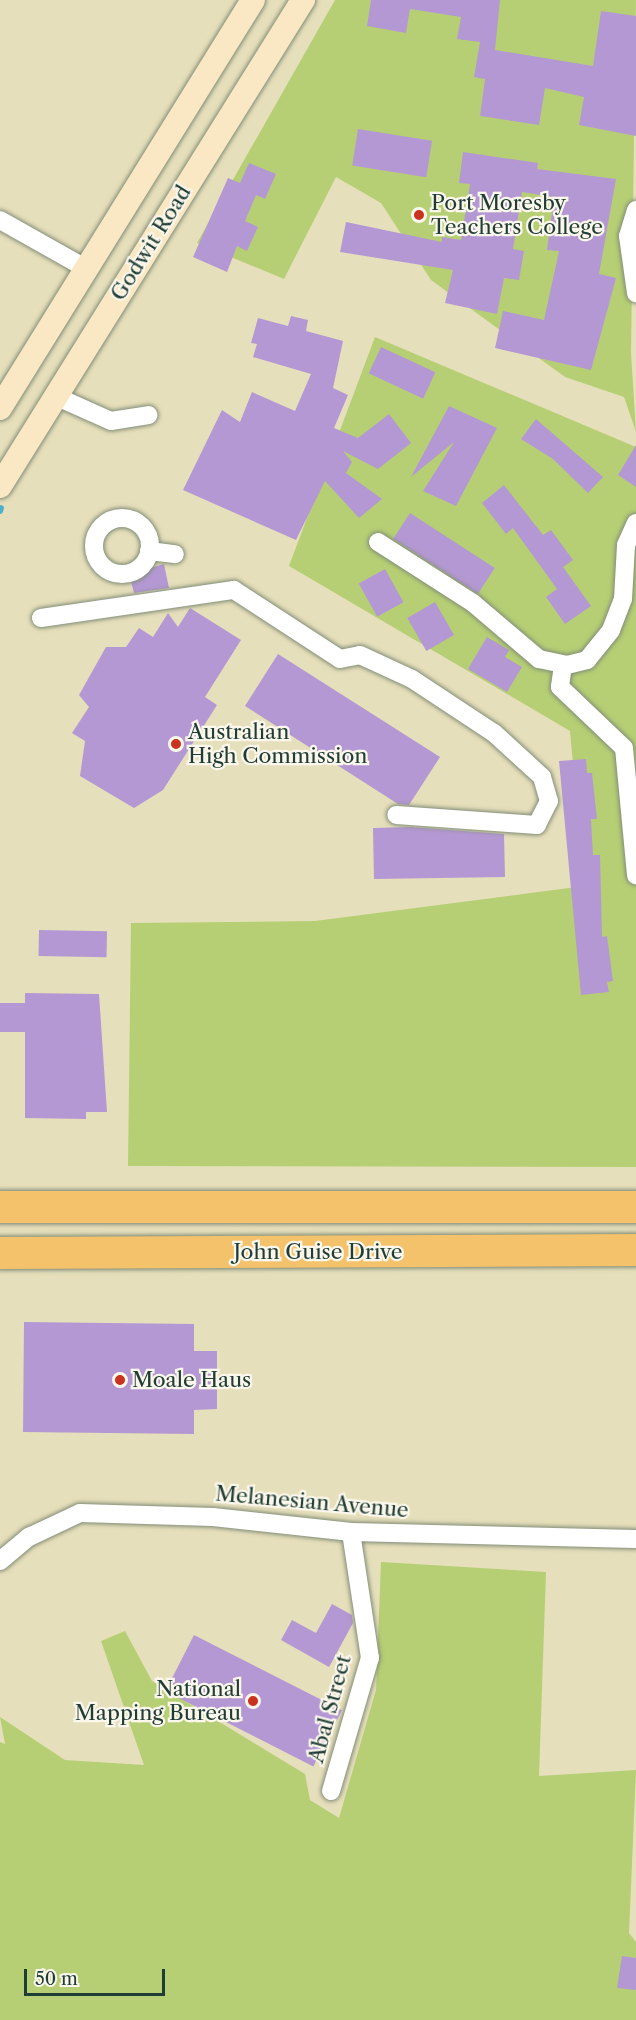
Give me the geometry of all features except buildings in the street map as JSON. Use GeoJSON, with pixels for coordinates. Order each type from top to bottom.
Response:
{"type":"FeatureCollection","features":[{"type":"Feature","properties":{"kind":"highway"},"geometry":{"type":"LineString","coordinates":[[0,1207],[636,1207]]}},
{"type":"Feature","properties":{"kind":"highway","name":"John Guise Drive"},"geometry":{"type":"LineString","coordinates":[[0,1253],[636,1250]]}},
{"type":"Feature","properties":{"kind":"main road","name":"Godwit Road"},"geometry":{"type":"LineString","coordinates":[[0,408],[254,0]]}},
{"type":"Feature","properties":{"kind":"main road","name":"Godwit Road"},"geometry":{"type":"LineString","coordinates":[[2,480],[303,0]]}},
{"type":"Feature","properties":{"kind":"street"},"geometry":{"type":"LineString","coordinates":[[636,210],[628,236],[636,293]]}},
{"type":"Feature","properties":{"kind":"street"},"geometry":{"type":"LineString","coordinates":[[0,220],[87,269]]}},
{"type":"Feature","properties":{"kind":"street"},"geometry":{"type":"LineString","coordinates":[[55,396],[111,421],[149,414]]}},
{"type":"Feature","properties":{"kind":"street"},"geometry":{"type":"LineString","coordinates":[[134,521],[147,534],[149,551],[142,565],[121,574],[100,564],[94,550],[96,535],[108,522],[134,521]]}},
{"type":"Feature","properties":{"kind":"street"},"geometry":{"type":"LineString","coordinates":[[378,542],[473,603],[539,659],[563,665],[587,660],[611,630],[622,599],[626,545],[636,523]]}},
{"type":"Feature","properties":{"kind":"street"},"geometry":{"type":"LineString","coordinates":[[149,551],[175,554]]}},
{"type":"Feature","properties":{"kind":"street"},"geometry":{"type":"LineString","coordinates":[[121,574],[128,603]]}},
{"type":"Feature","properties":{"kind":"street"},"geometry":{"type":"LineString","coordinates":[[40,618],[128,603],[234,590],[340,659],[360,655],[412,679],[485,727],[542,777],[549,801],[537,825],[396,815]]}},
{"type":"Feature","properties":{"kind":"street"},"geometry":{"type":"LineString","coordinates":[[563,665],[561,687],[624,748],[636,875]]}},
{"type":"Feature","properties":{"kind":"street","name":"Melanesian Avenue"},"geometry":{"type":"LineString","coordinates":[[0,1561],[29,1537],[80,1513],[213,1517],[351,1532],[636,1539]]}},
{"type":"Feature","properties":{"kind":"street","name":"Abal Street"},"geometry":{"type":"LineString","coordinates":[[331,1791],[370,1658],[351,1532]]}},
{"type":"Feature","properties":{"kind":"green space"},"geometry":{"type":"Polygon","coordinates":[[[335,0],[636,0],[631,353],[636,432],[624,397],[565,377],[431,280],[381,203],[336,177],[284,279],[197,243],[335,0]]]}},
{"type":"Feature","properties":{"kind":"green space"},"geometry":{"type":"Polygon","coordinates":[[[375,337],[636,447],[636,1167],[128,1166],[131,923],[315,921],[584,886],[570,731],[289,566],[375,337]]]}},
{"type":"Feature","properties":{"kind":"green space"},"geometry":{"type":"Polygon","coordinates":[[[381,1562],[546,1572],[539,1776],[636,1770],[629,1933],[636,1942],[636,2020],[0,2020],[0,1742],[5,1744],[0,1717],[65,1760],[144,1765],[101,1641],[125,1631],[152,1681],[305,1774],[310,1800],[339,1818],[376,1690],[381,1562]]]}},
{"type":"Feature","properties":{"kind":"place","name":"Port Moresby Teachers College"},"geometry":{"type":"Point","coordinates":[419,215]}},
{"type":"Feature","properties":{"kind":"place","name":"Australian High Commission"},"geometry":{"type":"Point","coordinates":[176,744]}},
{"type":"Feature","properties":{"kind":"place","name":"Moale Haus"},"geometry":{"type":"Point","coordinates":[120,1380]}},
{"type":"Feature","properties":{"kind":"place","name":"National Mapping Bureau"},"geometry":{"type":"Point","coordinates":[253,1701]}}]}
